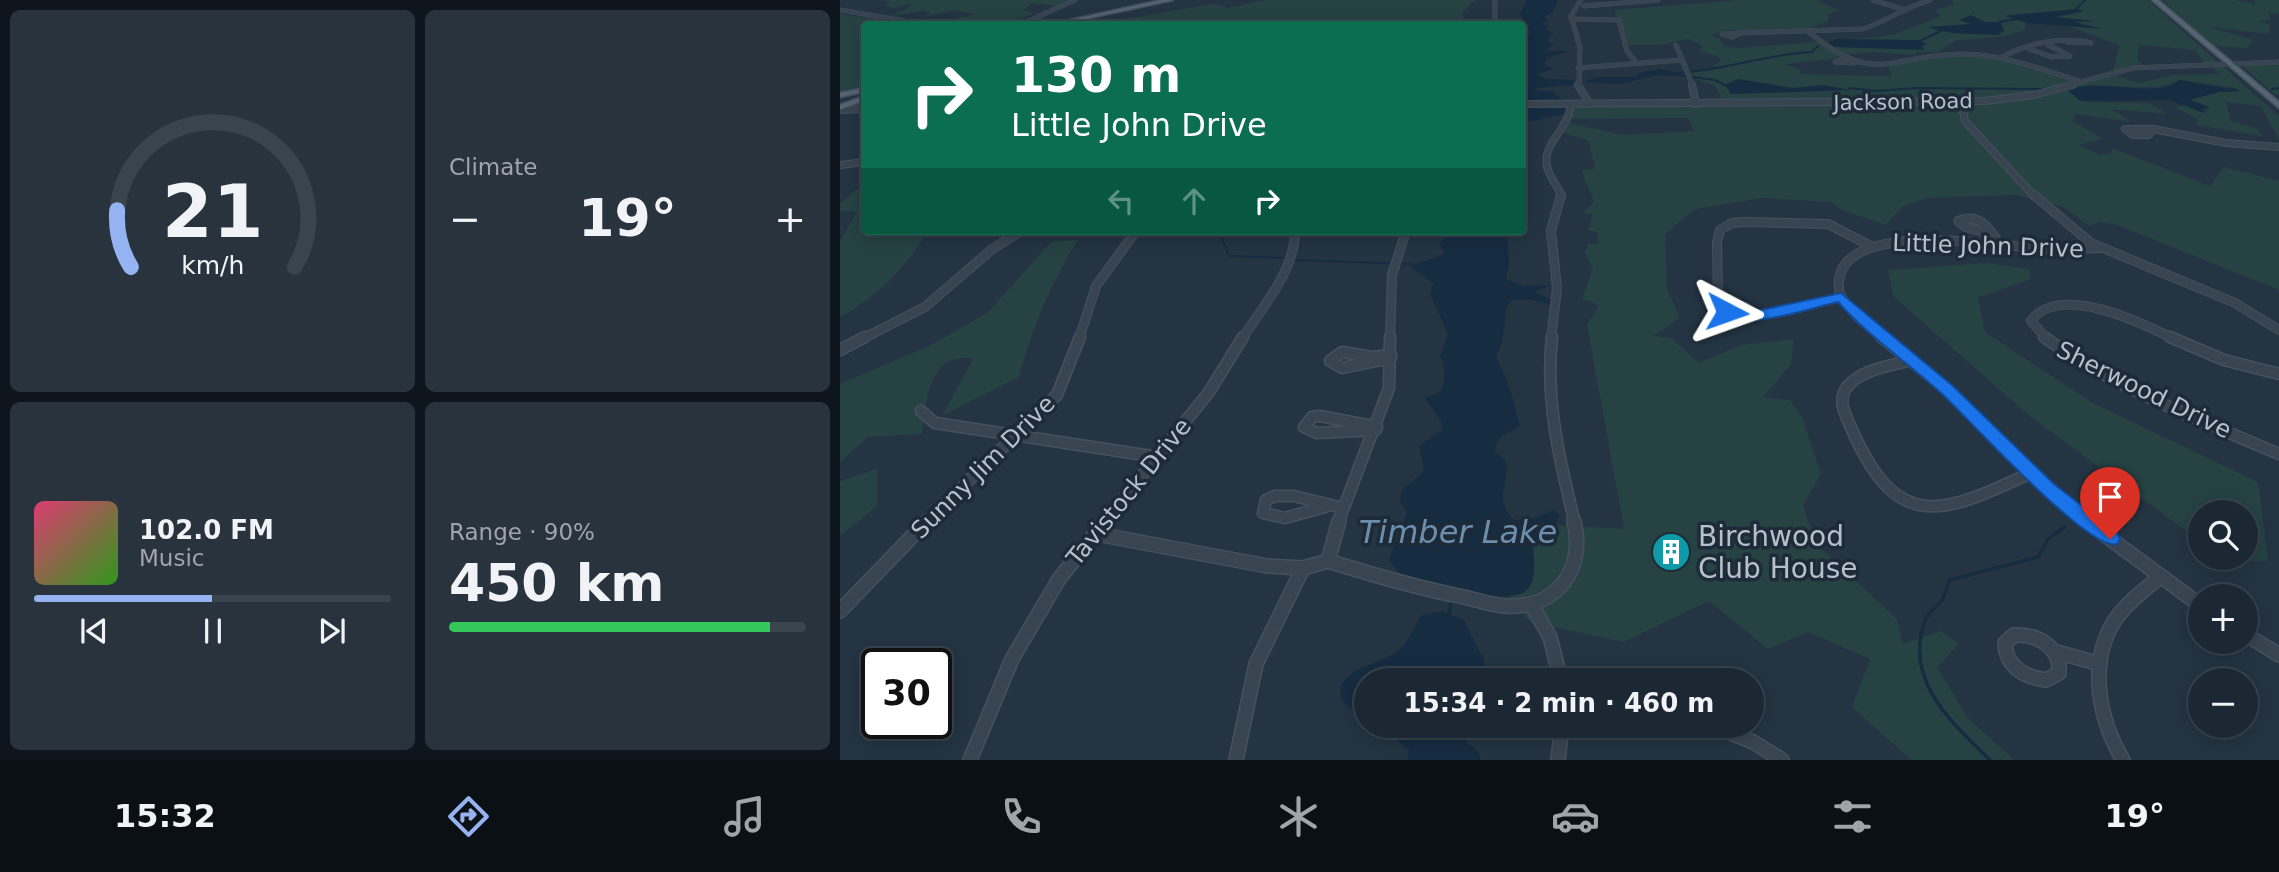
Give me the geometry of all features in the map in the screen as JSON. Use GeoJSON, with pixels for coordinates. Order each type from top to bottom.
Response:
{"type":"FeatureCollection","features":[{"type":"Feature","properties":{"kind":"main road"},"geometry":{"type":"LineString","coordinates":[[1069,21],[1170,0]]}},
{"type":"Feature","properties":{"kind":"main road"},"geometry":{"type":"LineString","coordinates":[[2155,0],[2279,106]]}},
{"type":"Feature","properties":{"kind":"main road"},"geometry":{"type":"LineString","coordinates":[[840,95],[861,91]]}},
{"type":"Feature","properties":{"kind":"main road"},"geometry":{"type":"LineString","coordinates":[[840,109],[861,99]]}},
{"type":"Feature","properties":{"kind":"street"},"geometry":{"type":"LineString","coordinates":[[1029,21],[1075,0]]}},
{"type":"Feature","properties":{"kind":"street"},"geometry":{"type":"LineString","coordinates":[[1495,0],[1495,21]]}},
{"type":"Feature","properties":{"kind":"street"},"geometry":{"type":"LineString","coordinates":[[1589,103],[1578,83],[1580,48],[1571,19],[1572,12],[1583,3],[1658,0]]}},
{"type":"Feature","properties":{"kind":"street"},"geometry":{"type":"LineString","coordinates":[[1866,0],[1902,9]]}},
{"type":"Feature","properties":{"kind":"street"},"geometry":{"type":"LineString","coordinates":[[1742,33],[1809,33],[1863,29],[1881,23],[1902,9],[1930,0]]}},
{"type":"Feature","properties":{"kind":"street"},"geometry":{"type":"LineString","coordinates":[[840,10],[904,21]]}},
{"type":"Feature","properties":{"kind":"street"},"geometry":{"type":"LineString","coordinates":[[1571,19],[1619,20],[1628,52],[1637,63]]}},
{"type":"Feature","properties":{"kind":"street"},"geometry":{"type":"LineString","coordinates":[[1809,33],[1844,58],[1835,62],[1846,65],[1856,62],[1888,64],[1953,54],[2001,58],[2080,82]]}},
{"type":"Feature","properties":{"kind":"street"},"geometry":{"type":"LineString","coordinates":[[2001,58],[2011,50],[2067,42]]}},
{"type":"Feature","properties":{"kind":"street"},"geometry":{"type":"LineString","coordinates":[[2026,48],[2052,57],[2070,56],[2047,44]]}},
{"type":"Feature","properties":{"kind":"street"},"geometry":{"type":"LineString","coordinates":[[1676,45],[1694,90],[1696,104]]}},
{"type":"Feature","properties":{"kind":"street"},"geometry":{"type":"LineString","coordinates":[[1578,68],[1681,60]]}},
{"type":"Feature","properties":{"kind":"street","name":"Jackson Road"},"geometry":{"type":"LineString","coordinates":[[1526,104],[1961,102],[2025,97],[2131,68],[2279,62]]}},
{"type":"Feature","properties":{"kind":"street"},"geometry":{"type":"LineString","coordinates":[[1961,102],[1965,121],[2061,220],[2101,248],[2248,311],[2279,330]]}},
{"type":"Feature","properties":{"kind":"street"},"geometry":{"type":"LineString","coordinates":[[1097,534],[1214,558],[1303,568],[1328,561],[1375,577],[1473,601],[1507,606],[1531,604],[1548,596],[1563,583],[1577,558],[1577,533],[1557,451],[1549,361],[1558,288],[1551,231],[1562,204],[1560,189],[1548,169],[1546,158],[1572,116],[1570,104]]}},
{"type":"Feature","properties":{"kind":"street"},"geometry":{"type":"LineString","coordinates":[[840,109],[861,109]]}},
{"type":"Feature","properties":{"kind":"street"},"geometry":{"type":"LineString","coordinates":[[2153,129],[2226,143],[2279,147]]}},
{"type":"Feature","properties":{"kind":"street"},"geometry":{"type":"LineString","coordinates":[[840,165],[861,162]]}},
{"type":"Feature","properties":{"kind":"street"},"geometry":{"type":"LineString","coordinates":[[1871,246],[1828,224],[1732,223],[1720,230],[1717,242],[1718,303],[1727,312],[1739,317],[1751,317],[1841,297],[1858,317],[1947,390],[2073,511],[2188,597]]}},
{"type":"Feature","properties":{"kind":"street"},"geometry":{"type":"LineString","coordinates":[[1992,234],[2001,247]]}},
{"type":"Feature","properties":{"kind":"street"},"geometry":{"type":"LineString","coordinates":[[840,350],[925,307],[991,250],[1015,235]]}},
{"type":"Feature","properties":{"kind":"street","name":"Sunny Jim Drive"},"geometry":{"type":"LineString","coordinates":[[840,611],[898,549],[1017,435],[1061,388],[1096,286],[1133,235]]}},
{"type":"Feature","properties":{"kind":"street","name":"Tavistock Drive"},"geometry":{"type":"LineString","coordinates":[[971,760],[1012,659],[1035,615],[1059,579],[1209,392],[1288,266],[1295,250],[1295,235]]}},
{"type":"Feature","properties":{"kind":"street"},"geometry":{"type":"LineString","coordinates":[[1328,561],[1343,508],[1376,428],[1391,381],[1392,275],[1405,235]]}},
{"type":"Feature","properties":{"kind":"street","name":"Little John Drive"},"geometry":{"type":"LineString","coordinates":[[1841,297],[1839,279],[1844,264],[1871,246],[1911,240],[2059,252],[2101,248]]}},
{"type":"Feature","properties":{"kind":"street","name":"Sherwood Drive"},"geometry":{"type":"LineString","coordinates":[[2279,374],[2217,358],[2119,314],[2096,307],[2080,304],[2046,309],[2036,313],[2031,321],[2034,329],[2045,340],[2110,376],[2279,454]]}},
{"type":"Feature","properties":{"kind":"street"},"geometry":{"type":"LineString","coordinates":[[1342,352],[1375,357],[1391,356],[1342,368],[1330,361],[1342,352]]}},
{"type":"Feature","properties":{"kind":"street"},"geometry":{"type":"LineString","coordinates":[[1911,360],[1854,379],[1842,394],[1842,406],[1847,418],[1876,477],[1889,493],[1908,504],[1931,507],[1986,493],[2031,473]]}},
{"type":"Feature","properties":{"kind":"street"},"geometry":{"type":"LineString","coordinates":[[921,411],[935,423],[1158,457]]}},
{"type":"Feature","properties":{"kind":"street"},"geometry":{"type":"LineString","coordinates":[[1322,415],[1356,426],[1376,428],[1317,433],[1304,427],[1312,417],[1322,415]]}},
{"type":"Feature","properties":{"kind":"street"},"geometry":{"type":"LineString","coordinates":[[1325,507],[1343,508]]}},
{"type":"Feature","properties":{"kind":"street"},"geometry":{"type":"LineString","coordinates":[[1236,760],[1256,664],[1303,568]]}},
{"type":"Feature","properties":{"kind":"street"},"geometry":{"type":"LineString","coordinates":[[2123,760],[2106,727],[2100,664],[2110,628],[2116,618],[2160,577]]}},
{"type":"Feature","properties":{"kind":"street"},"geometry":{"type":"LineString","coordinates":[[1531,604],[1550,637],[1558,668]]}},
{"type":"Feature","properties":{"kind":"street"},"geometry":{"type":"LineString","coordinates":[[2258,643],[2279,655]]}},
{"type":"Feature","properties":{"kind":"street"},"geometry":{"type":"LineString","coordinates":[[2053,650],[2100,664]]}},
{"type":"Feature","properties":{"kind":"street"},"geometry":{"type":"LineString","coordinates":[[1558,760],[1561,738]]}},
{"type":"Feature","properties":{"kind":"street"},"geometry":{"type":"LineString","coordinates":[[1743,738],[1782,760]]}},
{"type":"Feature","properties":{"kind":"green space"},"geometry":{"type":"Polygon","coordinates":[[[879,0],[1077,0],[1058,6],[1032,3],[1023,10],[1033,13],[1031,15],[1010,21],[948,21],[975,14],[954,10],[920,18],[931,13],[923,11],[888,16],[907,9],[912,3],[895,8],[885,6],[890,2],[879,0]]]}},
{"type":"Feature","properties":{"kind":"green space"},"geometry":{"type":"Polygon","coordinates":[[[1265,0],[1475,0],[1463,12],[1464,21],[1112,21],[1214,4],[1227,8],[1265,0]]]}},
{"type":"Feature","properties":{"kind":"green space"},"geometry":{"type":"Polygon","coordinates":[[[1739,0],[1822,0],[1819,2],[1840,10],[1829,13],[1828,21],[1801,31],[1727,30],[1710,35],[1719,38],[1724,46],[1738,48],[1895,34],[1941,16],[1935,10],[1954,4],[1952,0],[2148,0],[2279,116],[2279,140],[2261,106],[2226,102],[2231,121],[2256,128],[2263,136],[2197,125],[2196,118],[2175,108],[2185,105],[2206,113],[2209,107],[2189,100],[2219,92],[2239,91],[2236,88],[2180,80],[2159,87],[2078,87],[2086,102],[2149,103],[2168,114],[2111,109],[2132,122],[2075,114],[2073,121],[2103,139],[2078,145],[2101,155],[2111,153],[2112,148],[2210,186],[2224,167],[2279,181],[2279,290],[2117,225],[2100,222],[2089,226],[2063,207],[2016,195],[1927,198],[1902,207],[1886,225],[1844,211],[1831,202],[1761,198],[1695,209],[1665,234],[1667,289],[1680,318],[1653,336],[1671,338],[1699,363],[1741,345],[1794,339],[1791,365],[1763,397],[1790,400],[1802,417],[1821,474],[1803,505],[1816,544],[1897,619],[1902,644],[1941,631],[1959,644],[1937,667],[1968,718],[2014,760],[1911,760],[1852,707],[1870,659],[1808,632],[1768,649],[1709,601],[1624,642],[1530,622],[1494,579],[1500,522],[1624,529],[1587,325],[1599,305],[1582,299],[1593,269],[1585,253],[1588,244],[1598,244],[1597,232],[1588,230],[1593,214],[1583,213],[1594,201],[1581,171],[1595,168],[1588,140],[1563,133],[1569,123],[1623,135],[1694,131],[1688,118],[1570,119],[1574,106],[1723,101],[1715,86],[1698,80],[1689,72],[1706,71],[1720,61],[1719,57],[1699,51],[1703,46],[1688,39],[1662,45],[1622,45],[1622,26],[1614,10],[1739,0]],[[2079,9],[2007,15],[2026,23],[2025,30],[2006,36],[1955,41],[1938,52],[1916,52],[1916,55],[1872,52],[1785,64],[1801,70],[1800,74],[1892,76],[1887,64],[1957,54],[2018,62],[2080,82],[2109,73],[2139,83],[2172,75],[2221,74],[2205,64],[2195,50],[2140,45],[2137,58],[2142,67],[2113,72],[2119,45],[2065,25],[2094,28],[2074,22],[2091,21],[2054,18],[2082,12],[2079,9]]]}},
{"type":"Feature","properties":{"kind":"green space"},"geometry":{"type":"Polygon","coordinates":[[[2163,0],[2235,0],[2255,4],[2254,0],[2279,0],[2279,14],[2268,12],[2271,20],[2258,21],[2270,25],[2269,34],[2209,27],[2254,40],[2247,48],[2212,46],[2163,0]]]}},
{"type":"Feature","properties":{"kind":"green space"},"geometry":{"type":"Polygon","coordinates":[[[840,14],[890,21],[861,21],[861,88],[840,92],[840,14]]]}},
{"type":"Feature","properties":{"kind":"green space"},"geometry":{"type":"Polygon","coordinates":[[[2279,64],[2279,94],[2276,95],[2242,66],[2279,64]]]}},
{"type":"Feature","properties":{"kind":"green space"},"geometry":{"type":"Polygon","coordinates":[[[861,186],[861,235],[925,235],[890,280],[840,317],[840,241],[857,212],[840,211],[840,204],[861,186]]]}},
{"type":"Feature","properties":{"kind":"green space"},"geometry":{"type":"Polygon","coordinates":[[[1078,240],[1043,306],[1019,377],[942,416],[973,359],[958,358],[947,363],[932,382],[922,434],[868,437],[840,462],[840,384],[931,345],[988,312],[1052,241],[1078,240]]]}},
{"type":"Feature","properties":{"kind":"green space"},"geometry":{"type":"Polygon","coordinates":[[[1986,263],[2029,269],[2031,279],[1978,298],[1985,332],[2093,403],[2258,482],[2268,561],[2258,561],[2258,500],[2188,500],[2188,532],[2032,418],[1893,296],[1888,270],[1986,263]]]}},
{"type":"Feature","properties":{"kind":"green space"},"geometry":{"type":"Polygon","coordinates":[[[877,469],[877,506],[840,536],[840,481],[877,469]]]}},
{"type":"Feature","properties":{"kind":"water"},"geometry":{"type":"Polygon","coordinates":[[[1527,0],[1558,0],[1553,12],[1544,17],[1548,20],[1542,24],[1549,26],[1546,29],[1553,33],[1547,41],[1554,45],[1545,51],[1569,51],[1547,58],[1544,64],[1553,69],[1535,75],[1548,79],[1574,80],[1576,84],[1529,89],[1553,92],[1563,101],[1526,102],[1526,35],[1532,33],[1526,27],[1526,21],[1519,21],[1524,19],[1520,14],[1527,0]]]}},
{"type":"Feature","properties":{"kind":"water"},"geometry":{"type":"Polygon","coordinates":[[[2078,9],[2084,11],[2054,17],[2095,21],[2074,22],[2103,29],[2027,23],[2005,16],[2078,9]]]}},
{"type":"Feature","properties":{"kind":"water"},"geometry":{"type":"Polygon","coordinates":[[[1971,15],[1985,22],[2001,22],[2004,31],[1998,35],[1962,34],[1928,27],[1971,24],[1959,20],[1971,15]]]}},
{"type":"Feature","properties":{"kind":"water"},"geometry":{"type":"Polygon","coordinates":[[[1838,39],[1918,40],[1927,44],[1922,46],[1924,50],[1834,47],[1827,42],[1838,39]]]}},
{"type":"Feature","properties":{"kind":"water"},"geometry":{"type":"Polygon","coordinates":[[[1661,69],[1677,72],[1682,76],[1658,75],[1620,84],[1584,82],[1597,77],[1636,77],[1639,73],[1661,69]]]}},
{"type":"Feature","properties":{"kind":"water"},"geometry":{"type":"Polygon","coordinates":[[[1738,79],[1793,88],[1824,85],[1850,90],[1731,94],[1725,85],[1738,79]]]}},
{"type":"Feature","properties":{"kind":"water"},"geometry":{"type":"Polygon","coordinates":[[[2179,80],[2242,91],[2219,92],[2189,100],[2209,107],[2202,109],[2204,113],[2169,100],[2081,101],[2068,91],[2094,85],[2157,88],[2170,86],[2179,80]]]}},
{"type":"Feature","properties":{"kind":"water"},"geometry":{"type":"Polygon","coordinates":[[[1526,105],[1567,107],[1568,113],[1526,122],[1526,105]]]}},
{"type":"Feature","properties":{"kind":"water","name":"Timber Lake"},"geometry":{"type":"Polygon","coordinates":[[[1447,235],[1507,235],[1509,263],[1506,279],[1523,286],[1551,285],[1535,292],[1552,301],[1551,305],[1517,299],[1510,303],[1506,310],[1502,343],[1496,356],[1507,380],[1520,425],[1500,438],[1495,446],[1495,452],[1506,461],[1504,506],[1515,520],[1532,519],[1554,510],[1560,516],[1553,529],[1535,537],[1533,580],[1521,593],[1488,596],[1447,587],[1399,573],[1389,560],[1407,513],[1400,501],[1401,491],[1424,471],[1419,446],[1443,429],[1441,421],[1425,398],[1438,393],[1443,387],[1444,368],[1440,356],[1448,334],[1430,294],[1433,283],[1410,266],[1444,254],[1440,244],[1447,235]]]}},
{"type":"Feature","properties":{"kind":"water"},"geometry":{"type":"Polygon","coordinates":[[[1442,611],[1464,620],[1484,660],[1485,668],[1362,668],[1400,649],[1421,616],[1442,611]]]}},
{"type":"Feature","properties":{"kind":"water"},"geometry":{"type":"Polygon","coordinates":[[[1354,672],[1354,712],[1343,702],[1340,688],[1354,672]]]}},
{"type":"Feature","properties":{"kind":"water"},"geometry":{"type":"Polygon","coordinates":[[[1391,738],[1468,738],[1467,743],[1478,751],[1481,760],[1408,760],[1409,751],[1391,738]]]}},
{"type":"Feature","properties":{"kind":"waterway"},"geometry":{"type":"LineString","coordinates":[[2075,10],[2085,0]]}},
{"type":"Feature","properties":{"kind":"waterway"},"geometry":{"type":"LineString","coordinates":[[1999,22],[2017,19]]}},
{"type":"Feature","properties":{"kind":"waterway"},"geometry":{"type":"LineString","coordinates":[[1920,41],[1941,31]]}},
{"type":"Feature","properties":{"kind":"waterway"},"geometry":{"type":"LineString","coordinates":[[1677,73],[1812,52],[1818,46]]}},
{"type":"Feature","properties":{"kind":"waterway"},"geometry":{"type":"LineString","coordinates":[[1679,75],[1715,80],[1726,86]]}},
{"type":"Feature","properties":{"kind":"waterway"},"geometry":{"type":"LineString","coordinates":[[1849,88],[1877,91],[1916,88],[2047,89]]}},
{"type":"Feature","properties":{"kind":"waterway"},"geometry":{"type":"LineString","coordinates":[[2272,89],[2279,88]]}},
{"type":"Feature","properties":{"kind":"waterway"},"geometry":{"type":"LineString","coordinates":[[1221,235],[1229,256],[1287,258]]}},
{"type":"Feature","properties":{"kind":"waterway"},"geometry":{"type":"LineString","coordinates":[[1296,260],[1412,264]]}},
{"type":"Feature","properties":{"kind":"waterway"},"geometry":{"type":"LineString","coordinates":[[1990,760],[1947,715],[1926,681],[1920,642],[1925,621],[1942,600],[1950,580],[2038,557],[2048,539],[2065,527]]}},
{"type":"Feature","properties":{"kind":"waterway"},"geometry":{"type":"LineString","coordinates":[[1449,613],[1452,599]]}},
{"type":"Feature","properties":{"kind":"place","name":"Birchwood Club House"},"geometry":{"type":"Point","coordinates":[1671,552]}},
{"type":"Feature","properties":{"kind":"route"},"geometry":{"type":"LineString","coordinates":[[1727,312],[1739,317],[1751,317],[1799,304],[1841,297],[1865,324],[1947,390],[2048,489],[2110,539]]}}]}
